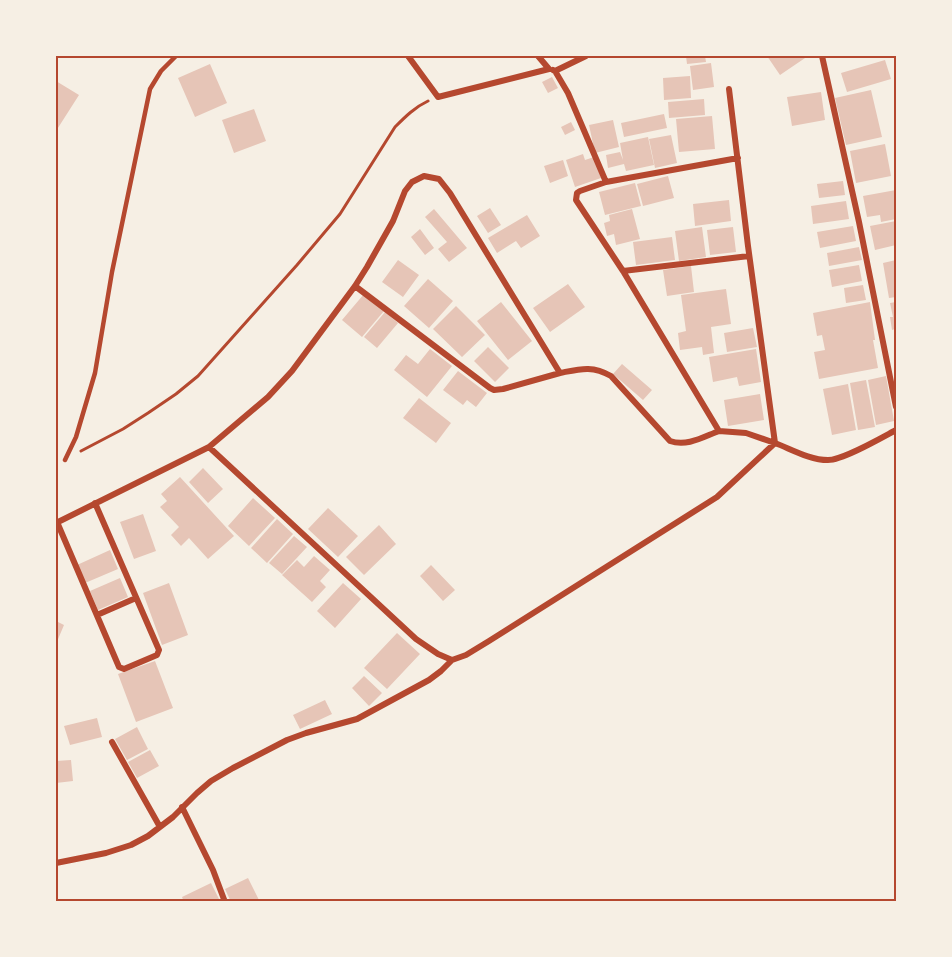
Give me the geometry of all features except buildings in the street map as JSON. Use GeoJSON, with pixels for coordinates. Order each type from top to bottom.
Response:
{"type":"FeatureCollection","features":[{"type":"Feature","properties":{"kind":"street"},"geometry":{"type":"LineString","coordinates":[[408,56],[438,97],[552,70],[586,56]]}},
{"type":"Feature","properties":{"kind":"street"},"geometry":{"type":"LineString","coordinates":[[538,56],[552,70],[568,93],[606,182]]}},
{"type":"Feature","properties":{"kind":"street"},"geometry":{"type":"LineString","coordinates":[[822,56],[897,407]]}},
{"type":"Feature","properties":{"kind":"street"},"geometry":{"type":"LineString","coordinates":[[729,89],[775,443]]}},
{"type":"Feature","properties":{"kind":"street"},"geometry":{"type":"LineString","coordinates":[[719,431],[623,271],[576,200],[577,193],[580,191],[606,182],[738,158]]}},
{"type":"Feature","properties":{"kind":"street"},"geometry":{"type":"LineString","coordinates":[[95,503],[159,650],[157,655],[124,669],[119,667],[56,523],[95,503],[209,447],[268,397],[292,371],[355,286],[393,221],[405,191],[412,182],[424,176],[439,179],[450,193],[560,373]]}},
{"type":"Feature","properties":{"kind":"street"},"geometry":{"type":"LineString","coordinates":[[623,271],[749,256]]}},
{"type":"Feature","properties":{"kind":"street"},"geometry":{"type":"LineString","coordinates":[[355,286],[494,390],[560,373],[595,369],[610,376],[670,441],[677,443],[685,444],[719,431],[746,433],[813,457],[828,460],[840,458],[897,430]]}},
{"type":"Feature","properties":{"kind":"street"},"geometry":{"type":"LineString","coordinates":[[56,863],[106,853],[148,836],[211,781],[251,758],[306,733],[357,719],[429,680],[452,660],[481,646],[717,497],[775,443]]}},
{"type":"Feature","properties":{"kind":"street"},"geometry":{"type":"LineString","coordinates":[[209,447],[416,639],[438,654],[452,660]]}},
{"type":"Feature","properties":{"kind":"street"},"geometry":{"type":"LineString","coordinates":[[97,615],[136,598]]}},
{"type":"Feature","properties":{"kind":"street"},"geometry":{"type":"LineString","coordinates":[[112,742],[160,827]]}},
{"type":"Feature","properties":{"kind":"street"},"geometry":{"type":"LineString","coordinates":[[182,807],[213,870],[225,902]]}},
{"type":"Feature","properties":{"kind":"lane"},"geometry":{"type":"LineString","coordinates":[[65,460],[76,437],[95,373],[112,272],[150,89],[161,71],[176,56]]}},
{"type":"Feature","properties":{"kind":"path"},"geometry":{"type":"LineString","coordinates":[[65,460],[123,429],[176,394],[198,376],[340,214],[395,127],[420,105],[438,97]]}}]}
